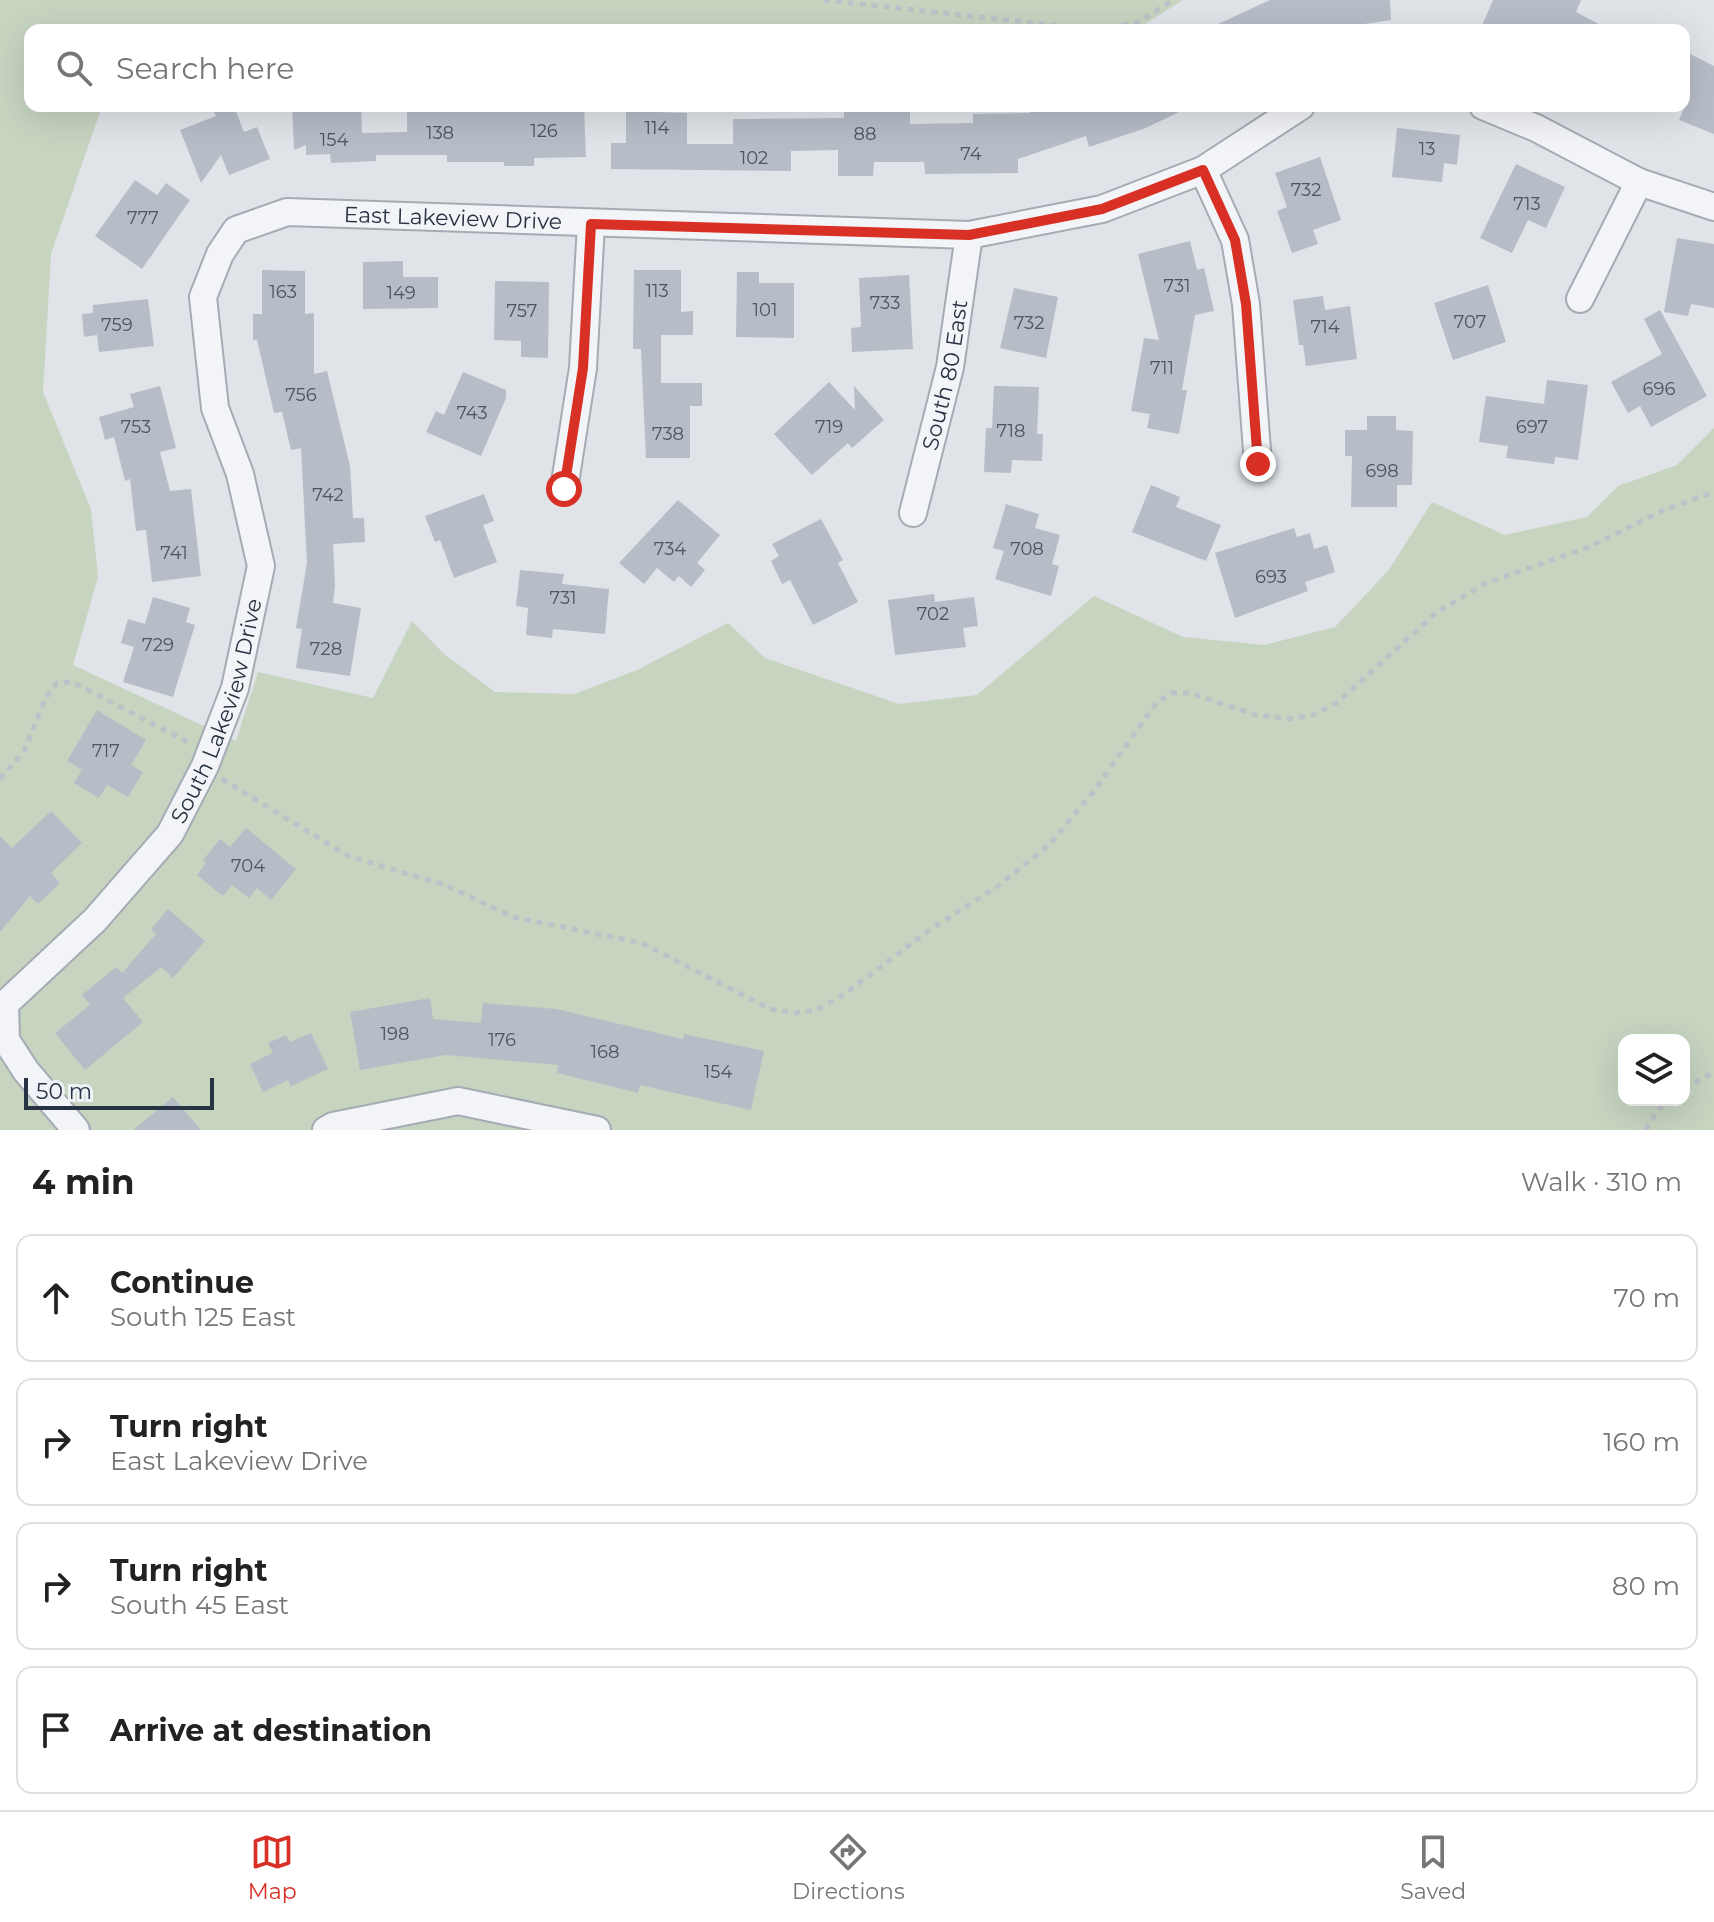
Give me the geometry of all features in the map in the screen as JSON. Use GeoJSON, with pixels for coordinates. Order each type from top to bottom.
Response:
{"type":"FeatureCollection","features":[{"type":"Feature","properties":{"kind":"street","name":"East Lakeview Drive"},"geometry":{"type":"LineString","coordinates":[[250,222],[287,212],[969,235],[1102,209],[1203,170],[1292,112]]}},
{"type":"Feature","properties":{"kind":"street"},"geometry":{"type":"LineString","coordinates":[[1497,112],[1536,128],[1639,182],[1710,207]]}},
{"type":"Feature","properties":{"kind":"street"},"geometry":{"type":"LineString","coordinates":[[1203,170],[1235,240],[1246,304],[1258,464]]}},
{"type":"Feature","properties":{"kind":"street"},"geometry":{"type":"LineString","coordinates":[[1580,299],[1639,182]]}},
{"type":"Feature","properties":{"kind":"street","name":"South Lakeview Drive"},"geometry":{"type":"LineString","coordinates":[[76,1130],[26,1071],[6,1040],[5,1004],[95,920],[170,834],[207,761],[235,688],[261,566],[240,474],[215,408],[203,297],[220,254],[236,230],[250,222]]}},
{"type":"Feature","properties":{"kind":"street"},"geometry":{"type":"LineString","coordinates":[[564,489],[583,368],[591,224]]}},
{"type":"Feature","properties":{"kind":"street","name":"South 80 East"},"geometry":{"type":"LineString","coordinates":[[913,513],[950,367],[969,235]]}},
{"type":"Feature","properties":{"kind":"street"},"geometry":{"type":"LineString","coordinates":[[326,1130],[333,1126],[458,1101],[597,1130]]}},
{"type":"Feature","properties":{"kind":"path"},"geometry":{"type":"LineString","coordinates":[[824,0],[1043,24]]}},
{"type":"Feature","properties":{"kind":"path"},"geometry":{"type":"LineString","coordinates":[[1128,24],[1138,22],[1173,0]]}},
{"type":"Feature","properties":{"kind":"path"},"geometry":{"type":"LineString","coordinates":[[0,779],[24,751],[46,697],[57,683],[72,682],[187,741],[220,777],[348,856],[445,885],[513,917],[590,930],[642,943],[770,1009],[795,1013],[817,1010],[998,886],[1050,844],[1094,791],[1157,702],[1172,693],[1190,693],[1256,715],[1289,719],[1313,715],[1338,702],[1437,612],[1486,583],[1589,547],[1664,510],[1714,492]]}},
{"type":"Feature","properties":{"kind":"path"},"geometry":{"type":"LineString","coordinates":[[1690,1085],[1714,1072]]}},
{"type":"Feature","properties":{"kind":"path"},"geometry":{"type":"LineString","coordinates":[[1646,1130],[1662,1106]]}},
{"type":"Feature","properties":{"kind":"green space"},"geometry":{"type":"Polygon","coordinates":[[[0,0],[1183,0],[1145,24],[24,24],[24,112],[100,112],[51,254],[43,392],[91,509],[98,577],[73,665],[236,741],[258,672],[373,698],[412,621],[444,654],[495,692],[574,694],[637,670],[728,623],[765,658],[899,704],[977,695],[1094,596],[1183,637],[1264,645],[1335,627],[1388,571],[1432,502],[1505,535],[1587,517],[1618,486],[1677,465],[1714,428],[1714,1130],[0,1130],[0,0]]]}},
{"type":"Feature","properties":{"kind":"building"},"geometry":{"type":"Polygon","coordinates":[[[1270,0],[1390,0],[1391,20],[1365,24],[1218,24],[1270,0]]]}},
{"type":"Feature","properties":{"kind":"building"},"geometry":{"type":"Polygon","coordinates":[[[1493,0],[1581,0],[1576,12],[1599,24],[1483,24],[1493,0]]]}},
{"type":"Feature","properties":{"kind":"building"},"geometry":{"type":"Polygon","coordinates":[[[1690,54],[1714,66],[1714,134],[1679,120],[1682,112],[1690,112],[1690,54]]]}},
{"type":"Feature","properties":{"kind":"building"},"geometry":{"type":"Polygon","coordinates":[[[214,112],[236,112],[244,132],[257,127],[270,159],[229,175],[221,155],[201,183],[180,130],[216,116],[214,112]]]}},
{"type":"Feature","properties":{"kind":"building"},"geometry":{"type":"Polygon","coordinates":[[[292,112],[361,112],[362,133],[407,132],[407,112],[584,112],[586,157],[534,158],[534,166],[504,166],[504,162],[447,162],[447,155],[376,155],[376,161],[331,163],[330,154],[306,155],[306,145],[294,150],[292,112]]]}},
{"type":"Feature","properties":{"kind":"building"},"geometry":{"type":"Polygon","coordinates":[[[626,112],[687,113],[687,144],[733,144],[733,119],[844,118],[844,112],[910,112],[910,124],[973,123],[973,114],[1179,112],[1146,128],[1089,147],[1086,136],[1018,159],[1018,173],[925,174],[924,162],[874,162],[873,176],[838,176],[838,150],[791,151],[791,171],[611,169],[611,143],[626,143],[626,112]]]}},
{"type":"Feature","properties":{"kind":"building"},"geometry":{"type":"Polygon","coordinates":[[[1397,128],[1460,135],[1457,165],[1444,163],[1442,182],[1392,177],[1397,128]]]}},
{"type":"Feature","properties":{"kind":"building"},"geometry":{"type":"Polygon","coordinates":[[[1320,157],[1341,220],[1313,230],[1318,244],[1292,253],[1277,211],[1287,207],[1275,173],[1320,157]]]}},
{"type":"Feature","properties":{"kind":"building"},"geometry":{"type":"Polygon","coordinates":[[[1516,164],[1565,187],[1546,228],[1528,220],[1512,253],[1480,238],[1516,164]]]}},
{"type":"Feature","properties":{"kind":"building"},"geometry":{"type":"Polygon","coordinates":[[[135,180],[157,195],[166,183],[190,200],[142,269],[95,236],[135,180]]]}},
{"type":"Feature","properties":{"kind":"building"},"geometry":{"type":"Polygon","coordinates":[[[1677,238],[1714,244],[1714,308],[1691,304],[1688,316],[1664,312],[1677,238]]]}},
{"type":"Feature","properties":{"kind":"building"},"geometry":{"type":"Polygon","coordinates":[[[1190,241],[1197,270],[1204,268],[1214,311],[1195,315],[1182,390],[1187,390],[1179,434],[1147,428],[1150,414],[1131,411],[1144,338],[1159,340],[1138,254],[1190,241]]]}},
{"type":"Feature","properties":{"kind":"building"},"geometry":{"type":"Polygon","coordinates":[[[403,261],[403,277],[438,277],[438,308],[363,309],[363,262],[403,261]]]}},
{"type":"Feature","properties":{"kind":"building"},"geometry":{"type":"Polygon","coordinates":[[[262,270],[305,271],[305,314],[314,313],[314,374],[327,371],[350,466],[353,518],[364,518],[365,542],[333,544],[333,603],[361,608],[350,676],[296,668],[302,629],[296,628],[307,563],[301,448],[291,450],[282,412],[274,413],[257,340],[253,340],[253,314],[262,314],[262,270]]]}},
{"type":"Feature","properties":{"kind":"building"},"geometry":{"type":"Polygon","coordinates":[[[634,270],[681,270],[681,312],[693,311],[693,335],[661,335],[661,383],[702,383],[702,406],[690,406],[690,458],[646,458],[641,349],[633,349],[634,270]]]}},
{"type":"Feature","properties":{"kind":"building"},"geometry":{"type":"Polygon","coordinates":[[[737,272],[759,272],[759,283],[794,283],[794,338],[736,337],[737,272]]]}},
{"type":"Feature","properties":{"kind":"building"},"geometry":{"type":"Polygon","coordinates":[[[909,275],[913,349],[852,352],[851,328],[861,327],[859,278],[909,275]]]}},
{"type":"Feature","properties":{"kind":"building"},"geometry":{"type":"Polygon","coordinates":[[[495,281],[549,282],[548,358],[521,357],[521,341],[494,340],[495,281]]]}},
{"type":"Feature","properties":{"kind":"building"},"geometry":{"type":"Polygon","coordinates":[[[1488,285],[1506,342],[1453,360],[1434,303],[1488,285]]]}},
{"type":"Feature","properties":{"kind":"building"},"geometry":{"type":"Polygon","coordinates":[[[1014,288],[1058,297],[1046,358],[1000,348],[1014,288]]]}},
{"type":"Feature","properties":{"kind":"building"},"geometry":{"type":"Polygon","coordinates":[[[1323,296],[1325,310],[1350,306],[1357,359],[1306,366],[1303,345],[1299,345],[1293,300],[1323,296]]]}},
{"type":"Feature","properties":{"kind":"building"},"geometry":{"type":"Polygon","coordinates":[[[148,299],[154,346],[99,352],[97,335],[84,337],[82,314],[93,313],[93,305],[148,299]]]}},
{"type":"Feature","properties":{"kind":"building"},"geometry":{"type":"Polygon","coordinates":[[[1660,310],[1707,396],[1651,427],[1640,406],[1628,413],[1611,382],[1662,354],[1644,319],[1660,310]]]}},
{"type":"Feature","properties":{"kind":"building"},"geometry":{"type":"Polygon","coordinates":[[[463,372],[506,390],[506,398],[481,456],[426,432],[436,411],[444,415],[463,372]]]}},
{"type":"Feature","properties":{"kind":"building"},"geometry":{"type":"Polygon","coordinates":[[[1547,380],[1588,385],[1578,460],[1555,457],[1554,464],[1506,458],[1508,446],[1479,442],[1486,396],[1544,404],[1547,380]]]}},
{"type":"Feature","properties":{"kind":"building"},"geometry":{"type":"Polygon","coordinates":[[[829,382],[855,410],[854,386],[884,420],[852,448],[848,443],[812,475],[774,434],[829,382]]]}},
{"type":"Feature","properties":{"kind":"building"},"geometry":{"type":"Polygon","coordinates":[[[160,386],[176,448],[160,452],[170,491],[191,489],[201,576],[152,582],[146,530],[136,531],[130,479],[125,481],[114,437],[105,440],[99,417],[134,407],[130,394],[160,386]]]}},
{"type":"Feature","properties":{"kind":"building"},"geometry":{"type":"Polygon","coordinates":[[[994,386],[1039,387],[1037,434],[1043,434],[1042,461],[1012,460],[1011,473],[984,472],[986,428],[992,428],[994,386]]]}},
{"type":"Feature","properties":{"kind":"building"},"geometry":{"type":"Polygon","coordinates":[[[1367,416],[1396,416],[1396,430],[1413,431],[1412,485],[1397,485],[1397,507],[1351,507],[1352,456],[1345,456],[1345,430],[1367,430],[1367,416]]]}},
{"type":"Feature","properties":{"kind":"building"},"geometry":{"type":"Polygon","coordinates":[[[1151,485],[1180,497],[1176,507],[1221,525],[1206,561],[1132,532],[1151,485]]]}},
{"type":"Feature","properties":{"kind":"building"},"geometry":{"type":"Polygon","coordinates":[[[484,494],[494,521],[483,525],[497,562],[454,578],[440,540],[435,542],[425,516],[484,494]]]}},
{"type":"Feature","properties":{"kind":"building"},"geometry":{"type":"Polygon","coordinates":[[[678,500],[720,535],[697,563],[705,570],[691,587],[679,576],[674,582],[657,568],[644,584],[619,563],[678,500]]]}},
{"type":"Feature","properties":{"kind":"building"},"geometry":{"type":"Polygon","coordinates":[[[1006,504],[1039,514],[1035,528],[1060,535],[1052,564],[1059,566],[1051,596],[995,579],[1004,551],[993,548],[1006,504]]]}},
{"type":"Feature","properties":{"kind":"building"},"geometry":{"type":"Polygon","coordinates":[[[821,519],[843,560],[838,563],[858,602],[813,625],[790,580],[782,584],[771,561],[779,556],[772,544],[821,519]]]}},
{"type":"Feature","properties":{"kind":"building"},"geometry":{"type":"Polygon","coordinates":[[[1294,528],[1297,537],[1310,533],[1314,549],[1327,545],[1335,572],[1305,582],[1308,591],[1235,618],[1215,553],[1294,528]]]}},
{"type":"Feature","properties":{"kind":"building"},"geometry":{"type":"Polygon","coordinates":[[[520,570],[564,574],[562,584],[609,589],[605,634],[553,629],[552,638],[526,635],[528,608],[516,606],[520,570]]]}},
{"type":"Feature","properties":{"kind":"building"},"geometry":{"type":"Polygon","coordinates":[[[934,594],[935,602],[974,597],[978,626],[963,628],[966,647],[895,655],[888,600],[934,594]]]}},
{"type":"Feature","properties":{"kind":"building"},"geometry":{"type":"Polygon","coordinates":[[[153,597],[190,608],[186,622],[195,625],[173,697],[123,682],[134,647],[121,643],[128,619],[145,624],[153,597]]]}},
{"type":"Feature","properties":{"kind":"building"},"geometry":{"type":"Polygon","coordinates":[[[97,710],[146,740],[131,765],[143,772],[128,797],[107,785],[99,798],[74,783],[82,770],[67,761],[97,710]]]}},
{"type":"Feature","properties":{"kind":"building"},"geometry":{"type":"Polygon","coordinates":[[[51,811],[82,843],[51,873],[60,883],[38,904],[30,896],[0,932],[0,836],[12,848],[51,811]]]}},
{"type":"Feature","properties":{"kind":"building"},"geometry":{"type":"Polygon","coordinates":[[[246,828],[296,869],[271,900],[257,888],[249,898],[232,885],[223,896],[197,875],[206,863],[203,860],[220,839],[230,847],[246,828]]]}},
{"type":"Feature","properties":{"kind":"building"},"geometry":{"type":"Polygon","coordinates":[[[168,909],[205,941],[173,978],[161,967],[123,998],[143,1022],[85,1070],[55,1033],[90,1005],[82,995],[116,967],[122,973],[156,934],[151,929],[168,909]]]}},
{"type":"Feature","properties":{"kind":"building"},"geometry":{"type":"Polygon","coordinates":[[[430,998],[433,1019],[481,1023],[483,1003],[556,1009],[683,1039],[684,1034],[764,1051],[751,1110],[640,1085],[638,1093],[557,1073],[558,1065],[446,1055],[360,1070],[350,1012],[430,998]]]}},
{"type":"Feature","properties":{"kind":"building"},"geometry":{"type":"Polygon","coordinates":[[[311,1033],[328,1069],[291,1086],[288,1080],[263,1092],[250,1064],[273,1053],[268,1043],[286,1035],[290,1042],[311,1033]]]}},
{"type":"Feature","properties":{"kind":"building"},"geometry":{"type":"Polygon","coordinates":[[[173,1097],[201,1130],[133,1130],[173,1097]]]}},
{"type":"Feature","properties":{"kind":"route"},"geometry":{"type":"LineString","coordinates":[[564,489],[583,368],[591,224],[969,235],[1102,209],[1203,170],[1235,240],[1246,304],[1258,464]]}}]}
